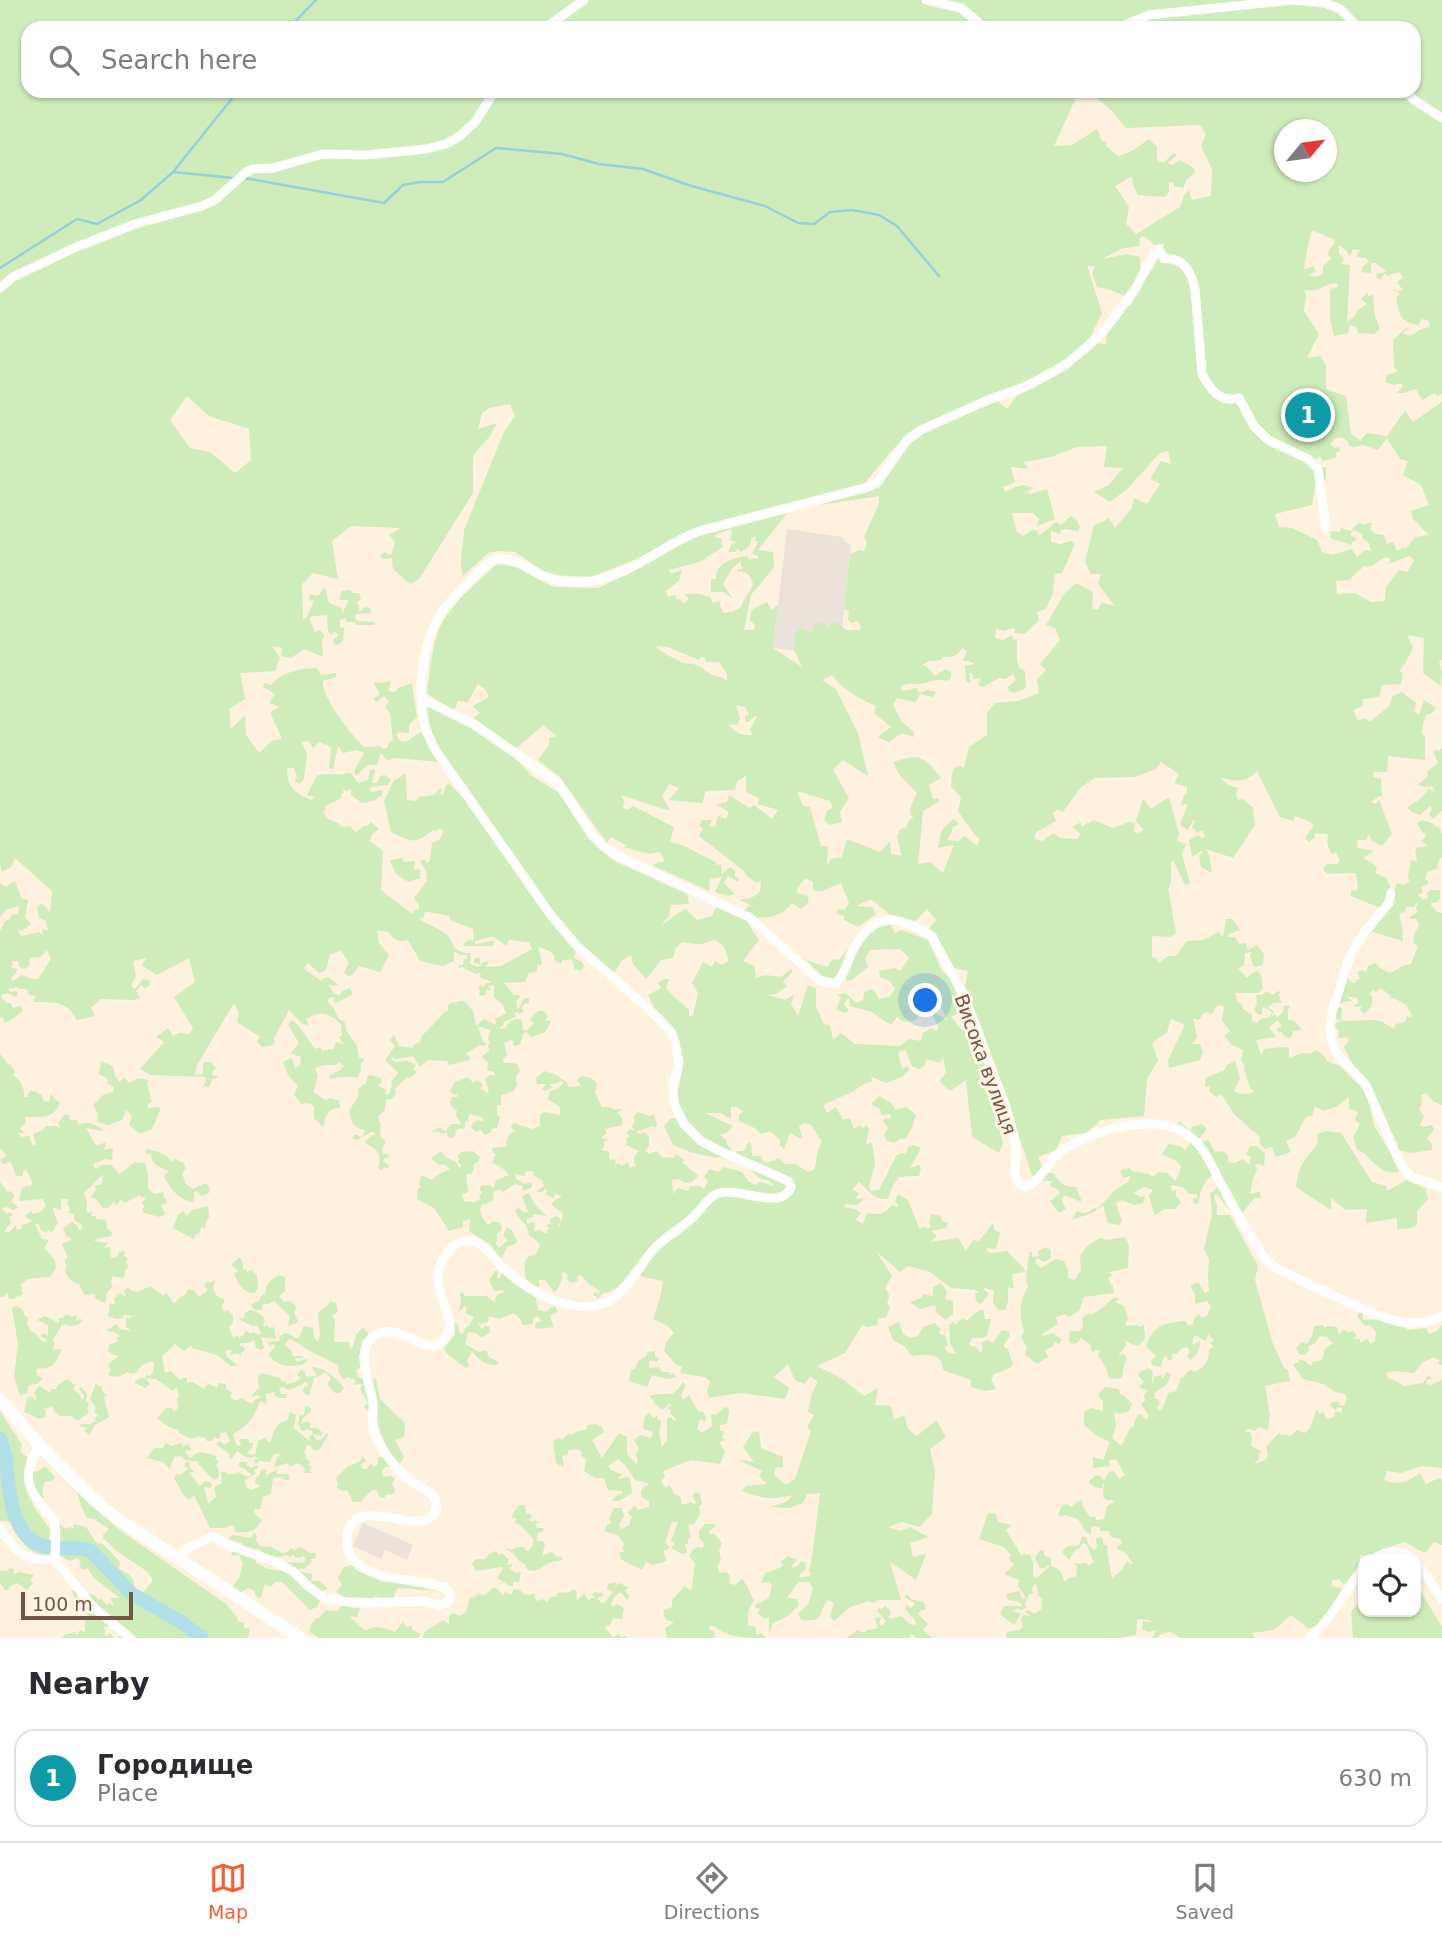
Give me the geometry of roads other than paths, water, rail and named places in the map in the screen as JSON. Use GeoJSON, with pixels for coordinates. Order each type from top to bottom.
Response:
{"type":"FeatureCollection","features":[{"type":"Feature","properties":{"kind":"main road"},"geometry":{"type":"LineString","coordinates":[[0,1399],[39,1445],[93,1499],[119,1520],[301,1638]]}},
{"type":"Feature","properties":{"kind":"street"},"geometry":{"type":"LineString","coordinates":[[555,21],[584,0]]}},
{"type":"Feature","properties":{"kind":"street"},"geometry":{"type":"LineString","coordinates":[[926,0],[961,8],[977,21]]}},
{"type":"Feature","properties":{"kind":"street"},"geometry":{"type":"LineString","coordinates":[[1134,21],[1149,15],[1293,0],[1340,9],[1352,21]]}},
{"type":"Feature","properties":{"kind":"street"},"geometry":{"type":"LineString","coordinates":[[0,288],[13,277],[74,247],[135,223],[202,206],[215,200],[253,169],[273,168],[323,154],[366,155],[426,149],[446,144],[475,122],[490,98]]}},
{"type":"Feature","properties":{"kind":"street"},"geometry":{"type":"LineString","coordinates":[[1412,98],[1442,118]]}},
{"type":"Feature","properties":{"kind":"street"},"geometry":{"type":"LineString","coordinates":[[179,1561],[186,1549],[212,1536],[230,1546],[276,1562],[294,1572],[324,1598],[353,1603],[425,1601],[445,1604],[451,1599],[451,1594],[444,1587],[380,1576],[361,1567],[349,1552],[348,1534],[353,1523],[362,1517],[372,1514],[411,1522],[426,1520],[434,1516],[436,1510],[431,1493],[397,1469],[381,1446],[373,1428],[373,1403],[364,1356],[367,1344],[373,1336],[389,1331],[408,1336],[423,1344],[440,1344],[450,1330],[437,1272],[448,1251],[461,1242],[475,1242],[484,1247],[503,1268],[547,1298],[583,1307],[596,1306],[617,1297],[632,1281],[654,1249],[668,1235],[690,1220],[717,1193],[769,1198],[783,1196],[790,1190],[788,1181],[718,1150],[702,1141],[684,1124],[672,1096],[679,1063],[671,1032],[576,945],[550,914],[436,751],[424,723],[422,699],[422,671],[431,635],[439,617],[488,564],[497,559],[516,560],[533,571],[558,580],[598,580],[622,572],[699,531],[865,488],[877,482],[908,440],[921,430],[1029,385],[1065,365],[1088,346],[1119,313],[1149,262],[1160,249],[1164,259],[1181,262],[1192,276],[1202,374],[1208,385],[1224,399],[1239,398],[1254,426],[1268,440],[1308,459],[1318,469],[1326,528]]}},
{"type":"Feature","properties":{"kind":"street","name":"Висока вулиця"},"geometry":{"type":"LineString","coordinates":[[422,699],[475,725],[558,783],[592,835],[618,856],[749,917],[818,979],[836,985],[844,975],[852,952],[863,933],[879,921],[898,922],[932,936],[967,1003],[1006,1107],[1014,1137],[1014,1171],[1016,1180],[1021,1185],[1032,1184],[1056,1155],[1068,1147],[1102,1132],[1146,1124],[1176,1127],[1196,1141],[1205,1154],[1242,1222],[1269,1264],[1369,1312],[1395,1321],[1417,1324],[1442,1316]]}},
{"type":"Feature","properties":{"kind":"street"},"geometry":{"type":"LineString","coordinates":[[1391,893],[1389,903],[1364,933],[1350,956],[1332,1012],[1332,1042],[1336,1053],[1366,1085],[1401,1165],[1411,1177],[1442,1187]]}},
{"type":"Feature","properties":{"kind":"street"},"geometry":{"type":"LineString","coordinates":[[39,1445],[30,1464],[28,1481],[34,1496],[54,1522],[55,1559],[91,1605],[130,1638]]}},
{"type":"Feature","properties":{"kind":"street"},"geometry":{"type":"LineString","coordinates":[[0,1529],[24,1557],[40,1561],[55,1559]]}},
{"type":"Feature","properties":{"kind":"street"},"geometry":{"type":"LineString","coordinates":[[1382,1554],[1397,1551],[1406,1554]]}},
{"type":"Feature","properties":{"kind":"street"},"geometry":{"type":"LineString","coordinates":[[1421,1569],[1442,1599]]}},
{"type":"Feature","properties":{"kind":"street"},"geometry":{"type":"LineString","coordinates":[[1310,1638],[1324,1625],[1358,1575]]}},
{"type":"Feature","properties":{"kind":"waterway"},"geometry":{"type":"LineString","coordinates":[[296,21],[316,0]]}},
{"type":"Feature","properties":{"kind":"waterway"},"geometry":{"type":"LineString","coordinates":[[0,268],[77,219],[97,224],[141,200],[173,172],[232,98]]}},
{"type":"Feature","properties":{"kind":"waterway"},"geometry":{"type":"LineString","coordinates":[[244,178],[384,203],[403,185],[443,182],[496,148],[562,154],[599,164],[643,169],[688,185],[765,206],[798,223],[814,224],[830,212],[852,210],[879,215],[897,226],[939,276]]}},
{"type":"Feature","properties":{"kind":"waterway"},"geometry":{"type":"LineString","coordinates":[[173,172],[234,178]]}},
{"type":"Feature","properties":{"kind":"waterway"},"geometry":{"type":"LineString","coordinates":[[0,1439],[6,1457],[14,1512],[25,1535],[47,1547],[91,1551],[132,1594],[181,1622],[202,1638]]}},
{"type":"Feature","properties":{"kind":"place","name":"Городище"},"geometry":{"type":"Point","coordinates":[1308,415]}}]}
